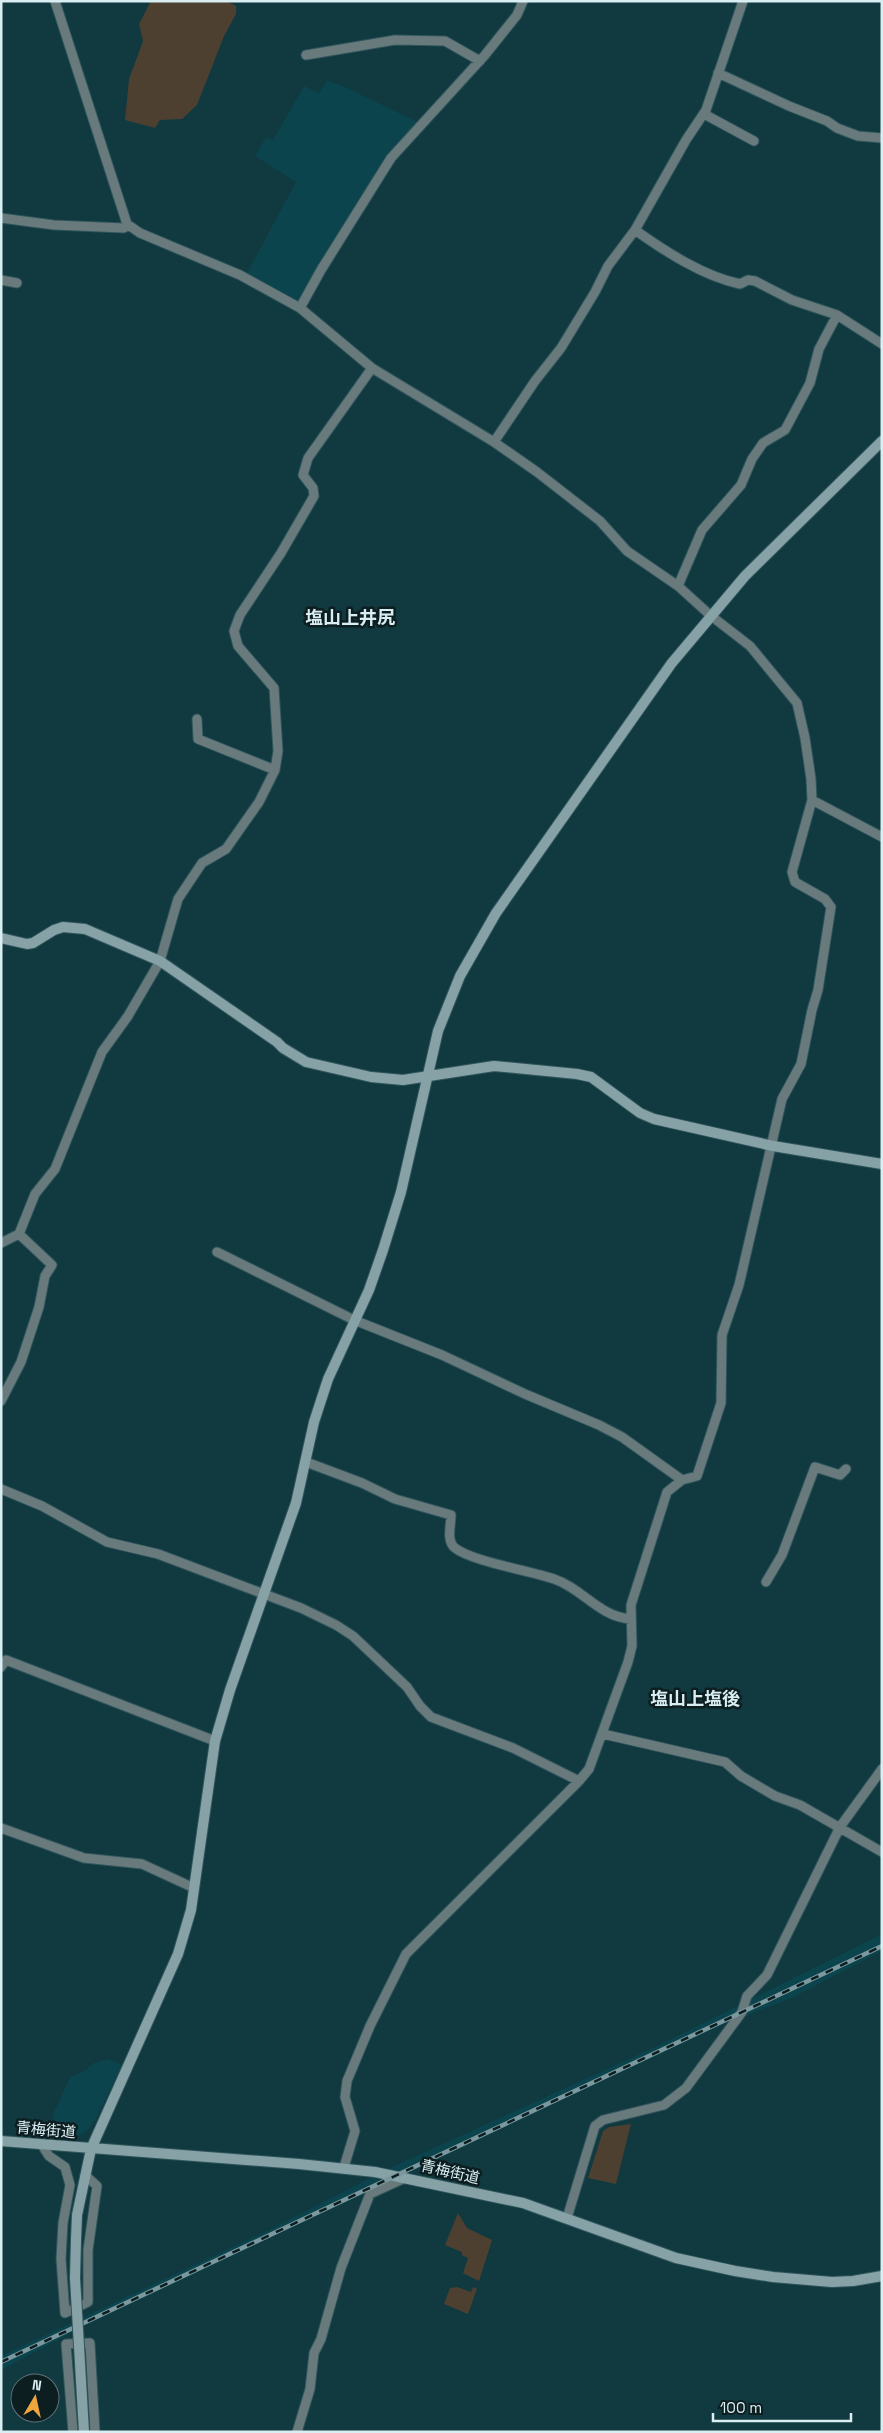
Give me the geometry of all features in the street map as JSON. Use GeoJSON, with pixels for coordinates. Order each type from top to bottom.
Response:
{"type":"FeatureCollection","features":[{"type":"Feature","properties":{"kind":"street"},"geometry":{"type":"LineString","coordinates":[[54,1],[127,224],[140,233],[240,275],[300,308],[372,368],[494,442],[561,490],[600,521],[627,551],[678,586],[710,615],[750,646],[796,703],[806,746],[812,800],[792,872],[795,882],[825,898],[831,907],[818,990],[801,1064],[782,1099],[773,1146],[739,1284],[722,1335],[720,1410],[697,1476],[682,1480],[667,1492],[636,1585],[631,1605],[632,1646],[603,1734],[589,1770],[406,1954],[370,2026],[347,2081],[345,2097],[355,2131],[344,2167]]}},
{"type":"Feature","properties":{"kind":"street"},"geometry":{"type":"LineString","coordinates":[[300,308],[321,270],[391,158],[480,61],[517,15],[523,1]]}},
{"type":"Feature","properties":{"kind":"street"},"geometry":{"type":"LineString","coordinates":[[494,442],[535,381],[561,348],[595,292],[608,266],[636,230],[686,140],[704,114],[743,1]]}},
{"type":"Feature","properties":{"kind":"street"},"geometry":{"type":"LineString","coordinates":[[306,55],[395,40],[445,41],[480,61]]}},
{"type":"Feature","properties":{"kind":"street"},"geometry":{"type":"LineString","coordinates":[[718,73],[789,106],[828,121],[837,128],[858,136],[882,138]]}},
{"type":"Feature","properties":{"kind":"street"},"geometry":{"type":"LineString","coordinates":[[704,114],[754,141]]}},
{"type":"Feature","properties":{"kind":"street"},"geometry":{"type":"LineString","coordinates":[[1,218],[54,225],[124,228]]}},
{"type":"Feature","properties":{"kind":"street"},"geometry":{"type":"LineString","coordinates":[[636,230],[690,264],[726,281],[740,284],[748,280],[755,280],[792,300],[837,315],[882,344]]}},
{"type":"Feature","properties":{"kind":"street"},"geometry":{"type":"LineString","coordinates":[[1,280],[17,283]]}},
{"type":"Feature","properties":{"kind":"street"},"geometry":{"type":"LineString","coordinates":[[678,586],[702,530],[741,485],[752,458],[763,443],[785,430],[810,383],[819,349],[837,315]]}},
{"type":"Feature","properties":{"kind":"street"},"geometry":{"type":"LineString","coordinates":[[1,1243],[20,1234],[35,1194],[55,1169],[102,1052],[128,1016],[160,961],[178,899],[202,863],[226,849],[259,802],[275,770],[278,751],[274,688],[238,646],[234,631],[240,615],[281,553],[314,496],[313,488],[303,475],[308,458],[372,368]]}},
{"type":"Feature","properties":{"kind":"street"},"geometry":{"type":"LineString","coordinates":[[84,2432],[75,2278],[77,2215],[91,2149],[178,1954],[191,1910],[215,1741],[230,1690],[296,1503],[314,1422],[328,1379],[374,1274],[401,1192],[443,1016],[460,976],[496,913],[671,664],[710,615],[745,576],[882,441]]}},
{"type":"Feature","properties":{"kind":"street"},"geometry":{"type":"LineString","coordinates":[[197,719],[198,739],[275,770]]}},
{"type":"Feature","properties":{"kind":"street"},"geometry":{"type":"LineString","coordinates":[[812,800],[882,837]]}},
{"type":"Feature","properties":{"kind":"street"},"geometry":{"type":"LineString","coordinates":[[1,938],[26,944],[33,943],[54,930],[74,927],[160,961],[283,1048],[306,1062],[371,1077],[403,1080],[494,1066],[576,1074],[590,1077],[640,1113],[654,1119],[773,1146],[882,1164]]}},
{"type":"Feature","properties":{"kind":"street"},"geometry":{"type":"LineString","coordinates":[[1,1401],[21,1362],[39,1307],[45,1276],[52,1265],[20,1234]]}},
{"type":"Feature","properties":{"kind":"street"},"geometry":{"type":"LineString","coordinates":[[217,1252],[354,1320],[442,1354],[525,1394],[599,1425],[622,1437],[682,1480]]}},
{"type":"Feature","properties":{"kind":"street"},"geometry":{"type":"LineString","coordinates":[[306,1462],[362,1483],[395,1499],[451,1515],[449,1540],[455,1548],[475,1556],[556,1579],[601,1610],[622,1618],[631,1619]]}},
{"type":"Feature","properties":{"kind":"street"},"geometry":{"type":"LineString","coordinates":[[766,1582],[782,1555],[815,1467],[840,1475],[846,1469]]}},
{"type":"Feature","properties":{"kind":"street"},"geometry":{"type":"LineString","coordinates":[[1,1489],[42,1506],[107,1542],[158,1554],[301,1608],[353,1636],[407,1687],[420,1706],[431,1717],[513,1748],[579,1781]]}},
{"type":"Feature","properties":{"kind":"street"},"geometry":{"type":"LineString","coordinates":[[1,1667],[6,1660],[215,1741]]}},
{"type":"Feature","properties":{"kind":"street"},"geometry":{"type":"LineString","coordinates":[[603,1734],[726,1762],[740,1776],[775,1796],[800,1805],[882,1852]]}},
{"type":"Feature","properties":{"kind":"street"},"geometry":{"type":"LineString","coordinates":[[567,2218],[595,2126],[603,2120],[664,2105],[686,2088],[742,2012],[747,1996],[767,1975],[840,1827],[882,1769]]}},
{"type":"Feature","properties":{"kind":"street"},"geometry":{"type":"LineString","coordinates":[[1,1828],[84,1858],[142,1864],[194,1888]]}},
{"type":"Feature","properties":{"kind":"street","name":"青梅街道"},"geometry":{"type":"LineString","coordinates":[[1,2141],[344,2167],[523,2203],[676,2258],[735,2271],[773,2277],[832,2282],[853,2281],[882,2276]]}},
{"type":"Feature","properties":{"kind":"street"},"geometry":{"type":"LineString","coordinates":[[42,2145],[49,2156],[65,2167],[70,2184],[63,2223],[62,2258],[65,2312],[88,2302],[88,2250],[97,2186],[85,2175]]}},
{"type":"Feature","properties":{"kind":"street"},"geometry":{"type":"LineString","coordinates":[[297,2432],[310,2389],[314,2353],[321,2339],[341,2268],[370,2194],[405,2178]]}},
{"type":"Feature","properties":{"kind":"street"},"geometry":{"type":"LineString","coordinates":[[73,2432],[66,2344],[90,2343],[95,2432]]}},
{"type":"Feature","properties":{"kind":"shaded area"},"geometry":{"type":"Polygon","coordinates":[[[151,1],[226,1],[236,6],[236,14],[224,36],[197,105],[182,119],[160,120],[155,128],[125,120],[129,79],[143,41],[139,24],[151,1]]]}},
{"type":"Feature","properties":{"kind":"shaded area"},"geometry":{"type":"Polygon","coordinates":[[[327,80],[418,122],[391,153],[299,301],[247,273],[296,182],[255,156],[266,137],[273,140],[304,86],[319,93],[327,80]]]}},
{"type":"Feature","properties":{"kind":"shaded area"},"geometry":{"type":"Polygon","coordinates":[[[882,1934],[882,1951],[794,1997],[726,2023],[409,2172],[88,2324],[1,2370],[1,2356],[275,2227],[388,2169],[653,2048],[882,1934]]]}},
{"type":"Feature","properties":{"kind":"shaded area"},"geometry":{"type":"Polygon","coordinates":[[[108,2059],[122,2065],[95,2120],[86,2132],[72,2139],[50,2138],[54,2112],[70,2077],[84,2071],[94,2063],[108,2059]]]}},
{"type":"Feature","properties":{"kind":"shaded area"},"geometry":{"type":"Polygon","coordinates":[[[631,2124],[616,2184],[588,2178],[603,2131],[609,2127],[631,2124]]]}},
{"type":"Feature","properties":{"kind":"shaded area"},"geometry":{"type":"Polygon","coordinates":[[[458,2213],[467,2228],[492,2240],[479,2281],[463,2273],[468,2258],[462,2255],[462,2252],[445,2245],[458,2213]]]}},
{"type":"Feature","properties":{"kind":"shaded area"},"geometry":{"type":"Polygon","coordinates":[[[457,2287],[471,2292],[473,2287],[477,2289],[468,2314],[444,2304],[450,2288],[457,2287]]]}},
{"type":"Feature","properties":{"kind":"railway"},"geometry":{"type":"LineString","coordinates":[[1,2362],[882,1946]]}},
{"type":"Feature","properties":{"kind":"district","name":"塩山上井尻"},"geometry":{"type":"Point","coordinates":[350,618]}},
{"type":"Feature","properties":{"kind":"district","name":"塩山上塩後"},"geometry":{"type":"Point","coordinates":[695,1699]}}]}
